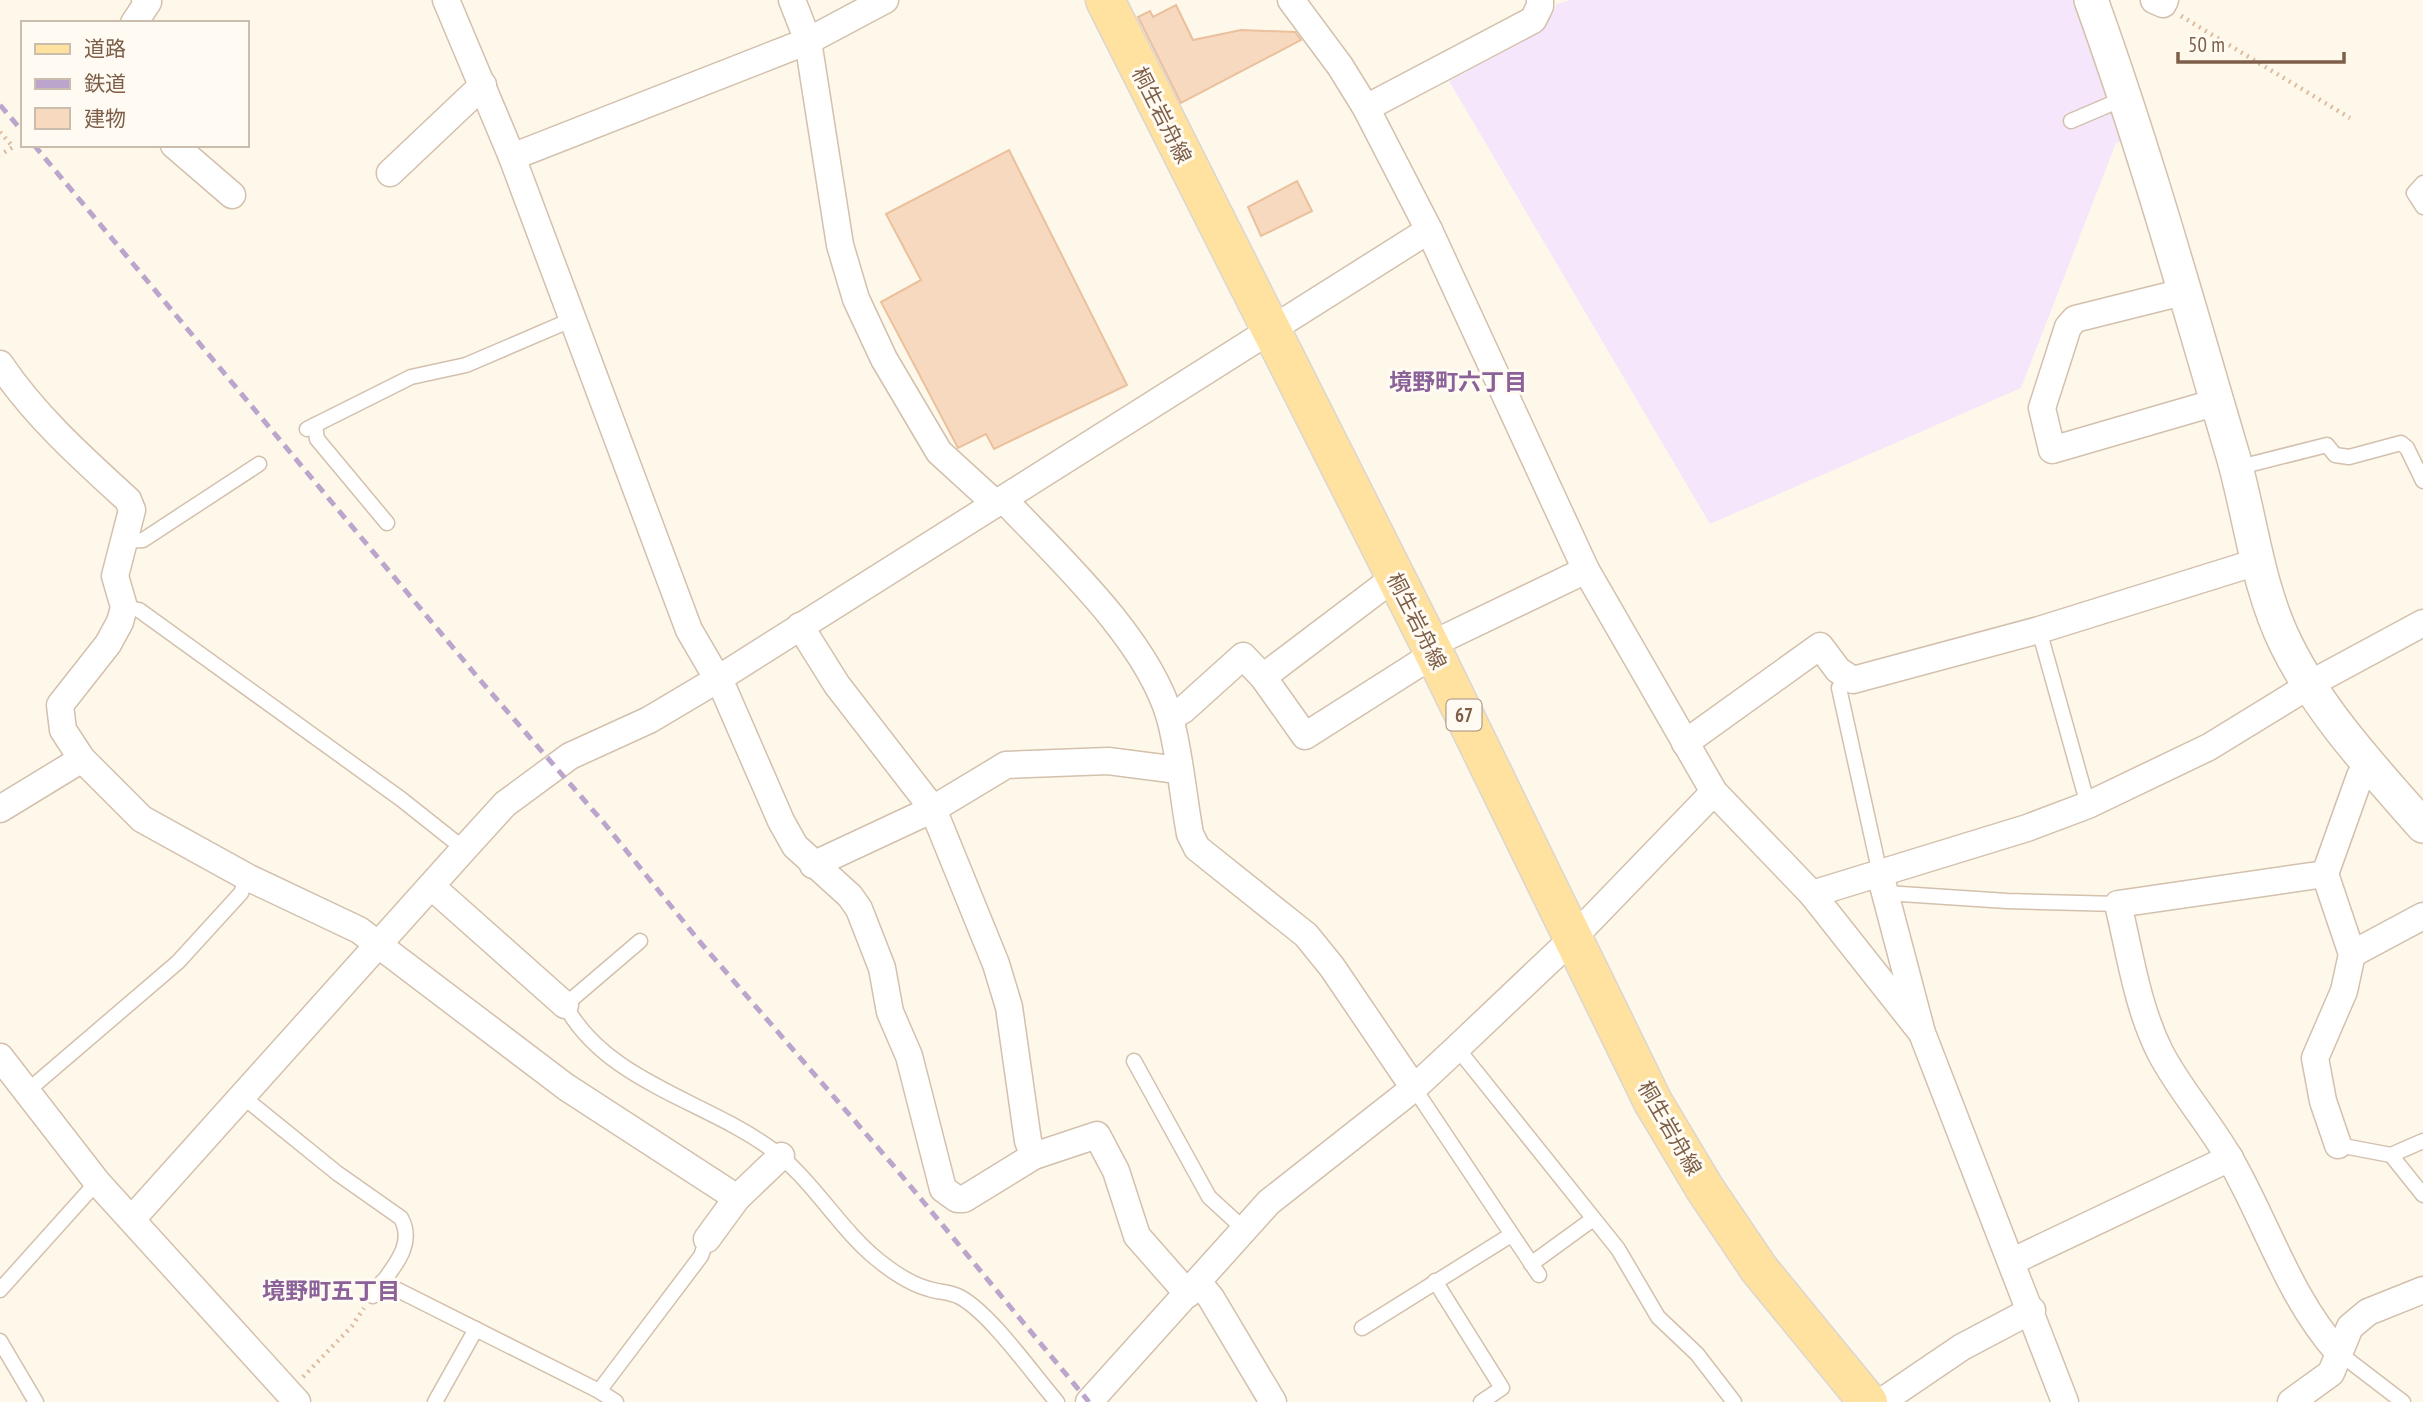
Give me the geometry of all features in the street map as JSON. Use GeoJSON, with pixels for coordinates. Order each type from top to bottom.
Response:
{"type":"FeatureCollection","features":[{"type":"Feature","properties":{"kind":"main road","name":"桐生岩舟線"},"geometry":{"type":"LineString","coordinates":[[1105,0],[1432,649],[1653,1102],[1705,1189],[1759,1269],[1868,1402]]}},
{"type":"Feature","properties":{"kind":"street"},"geometry":{"type":"LineString","coordinates":[[135,21],[148,2],[145,0]]}},
{"type":"Feature","properties":{"kind":"street"},"geometry":{"type":"LineString","coordinates":[[446,0],[512,157],[689,630],[718,679],[781,821],[795,846],[850,896],[859,909],[882,968],[890,1012],[909,1056],[943,1189],[957,1199],[964,1199],[1034,1156],[1097,1135],[1116,1171],[1137,1236],[1193,1288],[1211,1298],[1273,1402]]}},
{"type":"Feature","properties":{"kind":"street"},"geometry":{"type":"LineString","coordinates":[[792,0],[808,41],[840,245],[856,299],[884,359],[939,452],[1000,502],[1105,608],[1142,658],[1170,717],[1190,834],[1197,848],[1306,935],[1332,967],[1414,1088]]}},
{"type":"Feature","properties":{"kind":"street"},"geometry":{"type":"LineString","coordinates":[[512,157],[808,41],[884,0]]}},
{"type":"Feature","properties":{"kind":"street"},"geometry":{"type":"LineString","coordinates":[[1291,0],[1340,66],[1366,108],[1429,230],[1586,570],[1714,792],[1812,894],[1922,1033]]}},
{"type":"Feature","properties":{"kind":"street"},"geometry":{"type":"LineString","coordinates":[[1366,108],[1533,20],[1540,6],[1539,0]]}},
{"type":"Feature","properties":{"kind":"street"},"geometry":{"type":"LineString","coordinates":[[2091,0],[2125,98],[2217,402],[2236,468],[2257,562],[2281,631],[2323,709],[2423,826]]}},
{"type":"Feature","properties":{"kind":"street"},"geometry":{"type":"LineString","coordinates":[[390,173],[483,85]]}},
{"type":"Feature","properties":{"kind":"street"},"geometry":{"type":"LineString","coordinates":[[176,147],[232,195]]}},
{"type":"Feature","properties":{"kind":"street"},"geometry":{"type":"LineString","coordinates":[[132,1219],[505,804],[570,756],[649,720],[718,679],[1429,230]]}},
{"type":"Feature","properties":{"kind":"street"},"geometry":{"type":"LineString","coordinates":[[2183,292],[2075,319],[2068,327],[2042,408],[2052,450],[2217,402]]}},
{"type":"Feature","properties":{"kind":"street"},"geometry":{"type":"LineString","coordinates":[[0,364],[14,385],[66,443],[128,500],[132,510],[116,576],[124,607],[120,622],[108,644],[60,705],[63,730],[82,760],[142,819],[247,877],[359,930],[566,1087],[737,1198]]}},
{"type":"Feature","properties":{"kind":"street"},"geometry":{"type":"LineString","coordinates":[[1685,743],[1820,646],[1838,670],[1853,680],[2039,630],[2257,562]]}},
{"type":"Feature","properties":{"kind":"street"},"geometry":{"type":"LineString","coordinates":[[1170,717],[1184,710],[1243,656],[1263,677],[1305,736],[1432,649],[1586,570]]}},
{"type":"Feature","properties":{"kind":"street"},"geometry":{"type":"LineString","coordinates":[[1263,677],[1395,577]]}},
{"type":"Feature","properties":{"kind":"street"},"geometry":{"type":"LineString","coordinates":[[1812,894],[1883,883],[2088,805],[2209,747],[2309,686],[2423,622]]}},
{"type":"Feature","properties":{"kind":"street"},"geometry":{"type":"LineString","coordinates":[[800,626],[837,685],[933,809],[996,964],[1009,1007],[1028,1141],[1034,1156]]}},
{"type":"Feature","properties":{"kind":"street"},"geometry":{"type":"LineString","coordinates":[[0,809],[82,760]]}},
{"type":"Feature","properties":{"kind":"street"},"geometry":{"type":"LineString","coordinates":[[813,865],[933,809],[1006,765],[1108,761],[1178,770]]}},
{"type":"Feature","properties":{"kind":"street"},"geometry":{"type":"LineString","coordinates":[[2338,1145],[2323,1101],[2315,1058],[2344,991],[2352,954],[2325,874],[2360,776],[2368,763]]}},
{"type":"Feature","properties":{"kind":"street"},"geometry":{"type":"LineString","coordinates":[[1089,1402],[1269,1202],[1414,1088],[1572,939],[1714,792]]}},
{"type":"Feature","properties":{"kind":"street"},"geometry":{"type":"LineString","coordinates":[[2325,874],[2118,904],[2144,1015],[2161,1054],[2230,1158],[2289,1278],[2322,1334],[2339,1353]]}},
{"type":"Feature","properties":{"kind":"street"},"geometry":{"type":"LineString","coordinates":[[1883,883],[1922,1033],[2032,1310],[2065,1402]]}},
{"type":"Feature","properties":{"kind":"street"},"geometry":{"type":"LineString","coordinates":[[431,886],[565,1005]]}},
{"type":"Feature","properties":{"kind":"street"},"geometry":{"type":"LineString","coordinates":[[2352,954],[2423,916]]}},
{"type":"Feature","properties":{"kind":"street"},"geometry":{"type":"LineString","coordinates":[[0,1056],[25,1093],[97,1182],[292,1397]]}},
{"type":"Feature","properties":{"kind":"street"},"geometry":{"type":"LineString","coordinates":[[707,1239],[737,1198],[781,1156]]}},
{"type":"Feature","properties":{"kind":"street"},"geometry":{"type":"LineString","coordinates":[[2013,1261],[2230,1158]]}},
{"type":"Feature","properties":{"kind":"street"},"geometry":{"type":"LineString","coordinates":[[2291,1402],[2331,1373],[2350,1326],[2368,1312],[2423,1290]]}},
{"type":"Feature","properties":{"kind":"street"},"geometry":{"type":"LineString","coordinates":[[1881,1402],[1962,1347],[2032,1310]]}},
{"type":"Feature","properties":{"kind":"lane"},"geometry":{"type":"LineString","coordinates":[[2071,121],[2125,98]]}},
{"type":"Feature","properties":{"kind":"lane"},"geometry":{"type":"LineString","coordinates":[[2423,183],[2414,193],[2423,207]]}},
{"type":"Feature","properties":{"kind":"lane"},"geometry":{"type":"LineString","coordinates":[[387,523],[317,439],[311,427],[411,377],[466,365],[571,320]]}},
{"type":"Feature","properties":{"kind":"lane"},"geometry":{"type":"LineString","coordinates":[[2236,468],[2327,445],[2335,455],[2348,457],[2400,443],[2407,448],[2423,481]]}},
{"type":"Feature","properties":{"kind":"lane"},"geometry":{"type":"LineString","coordinates":[[123,541],[143,540],[259,464]]}},
{"type":"Feature","properties":{"kind":"lane"},"geometry":{"type":"LineString","coordinates":[[124,607],[139,610],[401,799],[464,849]]}},
{"type":"Feature","properties":{"kind":"lane"},"geometry":{"type":"LineString","coordinates":[[2039,630],[2088,805]]}},
{"type":"Feature","properties":{"kind":"lane"},"geometry":{"type":"LineString","coordinates":[[1853,680],[1839,688],[1883,883],[2007,901],[2118,904]]}},
{"type":"Feature","properties":{"kind":"lane"},"geometry":{"type":"LineString","coordinates":[[25,1093],[178,962],[241,893],[247,877]]}},
{"type":"Feature","properties":{"kind":"lane"},"geometry":{"type":"LineString","coordinates":[[640,941],[565,1005],[573,1019],[622,1065],[781,1156],[846,1231],[901,1278],[958,1296],[983,1316],[1057,1402]]}},
{"type":"Feature","properties":{"kind":"lane"},"geometry":{"type":"LineString","coordinates":[[1457,1048],[1618,1249],[1658,1317],[1697,1354],[1721,1381],[1734,1402]]}},
{"type":"Feature","properties":{"kind":"lane"},"geometry":{"type":"LineString","coordinates":[[1134,1061],[1209,1197],[1245,1230]]}},
{"type":"Feature","properties":{"kind":"lane"},"geometry":{"type":"LineString","coordinates":[[1414,1088],[1535,1269],[1593,1220]]}},
{"type":"Feature","properties":{"kind":"lane"},"geometry":{"type":"LineString","coordinates":[[242,1096],[337,1173],[401,1218],[407,1228],[407,1244],[373,1296]]}},
{"type":"Feature","properties":{"kind":"lane"},"geometry":{"type":"LineString","coordinates":[[2338,1145],[2391,1155],[2423,1142]]}},
{"type":"Feature","properties":{"kind":"lane"},"geometry":{"type":"LineString","coordinates":[[2391,1155],[2423,1195]]}},
{"type":"Feature","properties":{"kind":"lane"},"geometry":{"type":"LineString","coordinates":[[0,1290],[97,1182]]}},
{"type":"Feature","properties":{"kind":"lane"},"geometry":{"type":"LineString","coordinates":[[1362,1328],[1511,1235]]}},
{"type":"Feature","properties":{"kind":"lane"},"geometry":{"type":"LineString","coordinates":[[599,1391],[701,1256],[707,1239]]}},
{"type":"Feature","properties":{"kind":"lane"},"geometry":{"type":"LineString","coordinates":[[1435,1281],[1502,1388],[1481,1402]]}},
{"type":"Feature","properties":{"kind":"lane"},"geometry":{"type":"LineString","coordinates":[[382,1282],[616,1402]]}},
{"type":"Feature","properties":{"kind":"lane"},"geometry":{"type":"LineString","coordinates":[[435,1402],[476,1329]]}},
{"type":"Feature","properties":{"kind":"lane"},"geometry":{"type":"LineString","coordinates":[[0,1341],[36,1402]]}},
{"type":"Feature","properties":{"kind":"lane"},"geometry":{"type":"LineString","coordinates":[[2339,1353],[2403,1402]]}},
{"type":"Feature","properties":{"kind":"path"},"geometry":{"type":"LineString","coordinates":[[2161,1],[2350,118]]}},
{"type":"Feature","properties":{"kind":"path"},"geometry":{"type":"LineString","coordinates":[[0,132],[13,146],[0,155]]}},
{"type":"Feature","properties":{"kind":"path"},"geometry":{"type":"LineString","coordinates":[[292,1397],[352,1326],[373,1296]]}},
{"type":"Feature","properties":{"kind":"shaded area"},"geometry":{"type":"Polygon","coordinates":[[[1570,0],[2075,0],[2121,142],[2116,143],[2021,388],[1710,524],[1449,81],[1540,32],[1557,4],[1570,0]]]}},
{"type":"Feature","properties":{"kind":"building"},"geometry":{"type":"Polygon","coordinates":[[[1176,5],[1193,40],[1241,30],[1295,32],[1301,40],[1181,103],[1138,17],[1150,11],[1153,17],[1176,5]]]}},
{"type":"Feature","properties":{"kind":"building"},"geometry":{"type":"Polygon","coordinates":[[[1009,150],[1127,385],[994,449],[986,434],[958,448],[881,302],[921,280],[886,214],[1009,150]]]}},
{"type":"Feature","properties":{"kind":"building"},"geometry":{"type":"Polygon","coordinates":[[[1297,181],[1312,211],[1261,236],[1248,207],[1297,181]]]}},
{"type":"Feature","properties":{"kind":"railway"},"geometry":{"type":"LineString","coordinates":[[0,105],[21,130]]}},
{"type":"Feature","properties":{"kind":"railway"},"geometry":{"type":"LineString","coordinates":[[36,147],[480,680],[604,823],[700,942],[892,1164],[1089,1402]]}},
{"type":"Feature","properties":{"kind":"district","name":"境野町六丁目"},"geometry":{"type":"Point","coordinates":[1458,381]}},
{"type":"Feature","properties":{"kind":"district","name":"境野町五丁目"},"geometry":{"type":"Point","coordinates":[331,1290]}}]}
